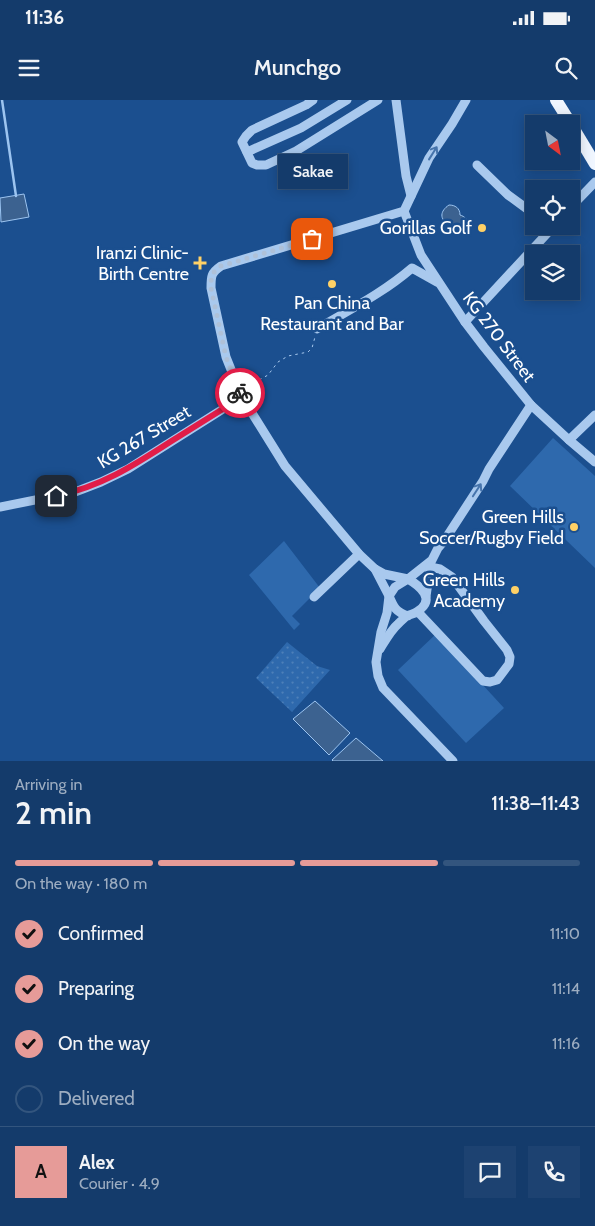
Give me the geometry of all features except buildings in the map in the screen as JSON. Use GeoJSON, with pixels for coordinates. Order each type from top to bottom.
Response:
{"type":"FeatureCollection","features":[{"type":"Feature","properties":{"kind":"main road"},"geometry":{"type":"LineString","coordinates":[[556,100],[565,115]]}},
{"type":"Feature","properties":{"kind":"main road"},"geometry":{"type":"LineString","coordinates":[[580,139],[595,164]]}},
{"type":"Feature","properties":{"kind":"street"},"geometry":{"type":"LineString","coordinates":[[313,100],[252,130],[246,136],[242,142],[252,163],[266,165],[296,151],[378,100]]}},
{"type":"Feature","properties":{"kind":"street"},"geometry":{"type":"LineString","coordinates":[[247,152],[301,128],[348,100]]}},
{"type":"Feature","properties":{"kind":"street"},"geometry":{"type":"LineString","coordinates":[[396,100],[406,176],[411,196]]}},
{"type":"Feature","properties":{"kind":"street"},"geometry":{"type":"LineString","coordinates":[[408,616],[400,613],[393,607],[374,569],[359,554],[285,466],[242,397],[226,357],[211,288],[211,277],[214,271],[221,266],[404,211],[429,158],[466,100]]}},
{"type":"Feature","properties":{"kind":"street"},"geometry":{"type":"LineString","coordinates":[[477,165],[508,196],[525,208]]}},
{"type":"Feature","properties":{"kind":"street"},"geometry":{"type":"LineString","coordinates":[[580,198],[595,182]]}},
{"type":"Feature","properties":{"kind":"street","name":"KG 270 Street"},"geometry":{"type":"LineString","coordinates":[[404,211],[421,255],[465,322],[531,406],[595,462]]}},
{"type":"Feature","properties":{"kind":"street"},"geometry":{"type":"LineString","coordinates":[[465,322],[545,235]]}},
{"type":"Feature","properties":{"kind":"street"},"geometry":{"type":"LineString","coordinates":[[317,329],[380,292],[412,268],[440,284]]}},
{"type":"Feature","properties":{"kind":"street","name":"KG 267 Street"},"geometry":{"type":"LineString","coordinates":[[0,507],[75,492],[101,482],[128,469],[242,397]]}},
{"type":"Feature","properties":{"kind":"street"},"geometry":{"type":"LineString","coordinates":[[378,652],[396,626],[408,616],[418,612],[425,604],[431,563],[438,548],[531,406]]}},
{"type":"Feature","properties":{"kind":"street"},"geometry":{"type":"LineString","coordinates":[[569,440],[595,415]]}},
{"type":"Feature","properties":{"kind":"street"},"geometry":{"type":"LineString","coordinates":[[314,597],[359,554]]}},
{"type":"Feature","properties":{"kind":"street"},"geometry":{"type":"LineString","coordinates":[[431,563],[395,587],[389,596],[387,613],[381,632],[376,670],[383,688],[453,761]]}},
{"type":"Feature","properties":{"kind":"street"},"geometry":{"type":"LineString","coordinates":[[418,612],[483,681],[497,680],[509,664],[510,657],[507,650],[452,577],[431,563]]}},
{"type":"Feature","properties":{"kind":"street"},"geometry":{"type":"LineString","coordinates":[[374,569],[384,574],[408,579],[420,586],[426,596]]}},
{"type":"Feature","properties":{"kind":"path"},"geometry":{"type":"LineString","coordinates":[[238,386],[268,375],[278,362],[288,356],[308,352],[312,348],[317,329]]}},
{"type":"Feature","properties":{"kind":"shaded area"},"geometry":{"type":"Polygon","coordinates":[[[24,194],[29,217],[1,222],[0,198],[24,194]]]}},
{"type":"Feature","properties":{"kind":"shaded area"},"geometry":{"type":"Polygon","coordinates":[[[449,205],[457,207],[460,215],[465,217],[467,221],[466,227],[460,230],[453,224],[449,225],[446,223],[442,218],[442,212],[449,205]]]}},
{"type":"Feature","properties":{"kind":"shaded area","name":"Green Hills Soccer/Rugby Field"},"geometry":{"type":"Polygon","coordinates":[[[553,438],[595,476],[595,568],[510,486],[553,438]]]}},
{"type":"Feature","properties":{"kind":"shaded area"},"geometry":{"type":"Polygon","coordinates":[[[284,541],[320,588],[292,616],[300,624],[294,630],[249,575],[284,541]]]}},
{"type":"Feature","properties":{"kind":"shaded area"},"geometry":{"type":"Polygon","coordinates":[[[436,634],[504,708],[466,743],[398,670],[436,634]]]}},
{"type":"Feature","properties":{"kind":"shaded area"},"geometry":{"type":"Polygon","coordinates":[[[287,642],[317,666],[330,670],[292,712],[256,678],[287,642]]]}},
{"type":"Feature","properties":{"kind":"shaded area"},"geometry":{"type":"Polygon","coordinates":[[[315,701],[350,733],[329,755],[293,719],[315,701]]]}},
{"type":"Feature","properties":{"kind":"shaded area"},"geometry":{"type":"Polygon","coordinates":[[[356,738],[383,761],[332,760],[356,738]]]}},
{"type":"Feature","properties":{"kind":"waterway"},"geometry":{"type":"LineString","coordinates":[[2,100],[16,196]]}},
{"type":"Feature","properties":{"kind":"way so far"},"geometry":{"type":"LineString","coordinates":[[240,393],[226,357],[211,288],[211,277],[214,271],[221,266],[312,239]]}},
{"type":"Feature","properties":{"kind":"place","name":"Gorillas Golf"},"geometry":{"type":"Point","coordinates":[482,228]}},
{"type":"Feature","properties":{"kind":"place","name":"Sakae"},"geometry":{"type":"Point","coordinates":[312,239]}},
{"type":"Feature","properties":{"kind":"place","name":"Iranzi Clinic- Birth Centre"},"geometry":{"type":"Point","coordinates":[200,263]}},
{"type":"Feature","properties":{"kind":"place","name":"Pan China Restaurant and Bar"},"geometry":{"type":"Point","coordinates":[332,284]}},
{"type":"Feature","properties":{"kind":"place","name":"Green Hills Soccer/Rugby Field"},"geometry":{"type":"Point","coordinates":[574,527]}},
{"type":"Feature","properties":{"kind":"place","name":"Green Hills Academy"},"geometry":{"type":"Point","coordinates":[515,590]}},
{"type":"Feature","properties":{"kind":"route"},"geometry":{"type":"LineString","coordinates":[[56,496],[75,492],[128,469],[242,397],[240,393]]}}]}
